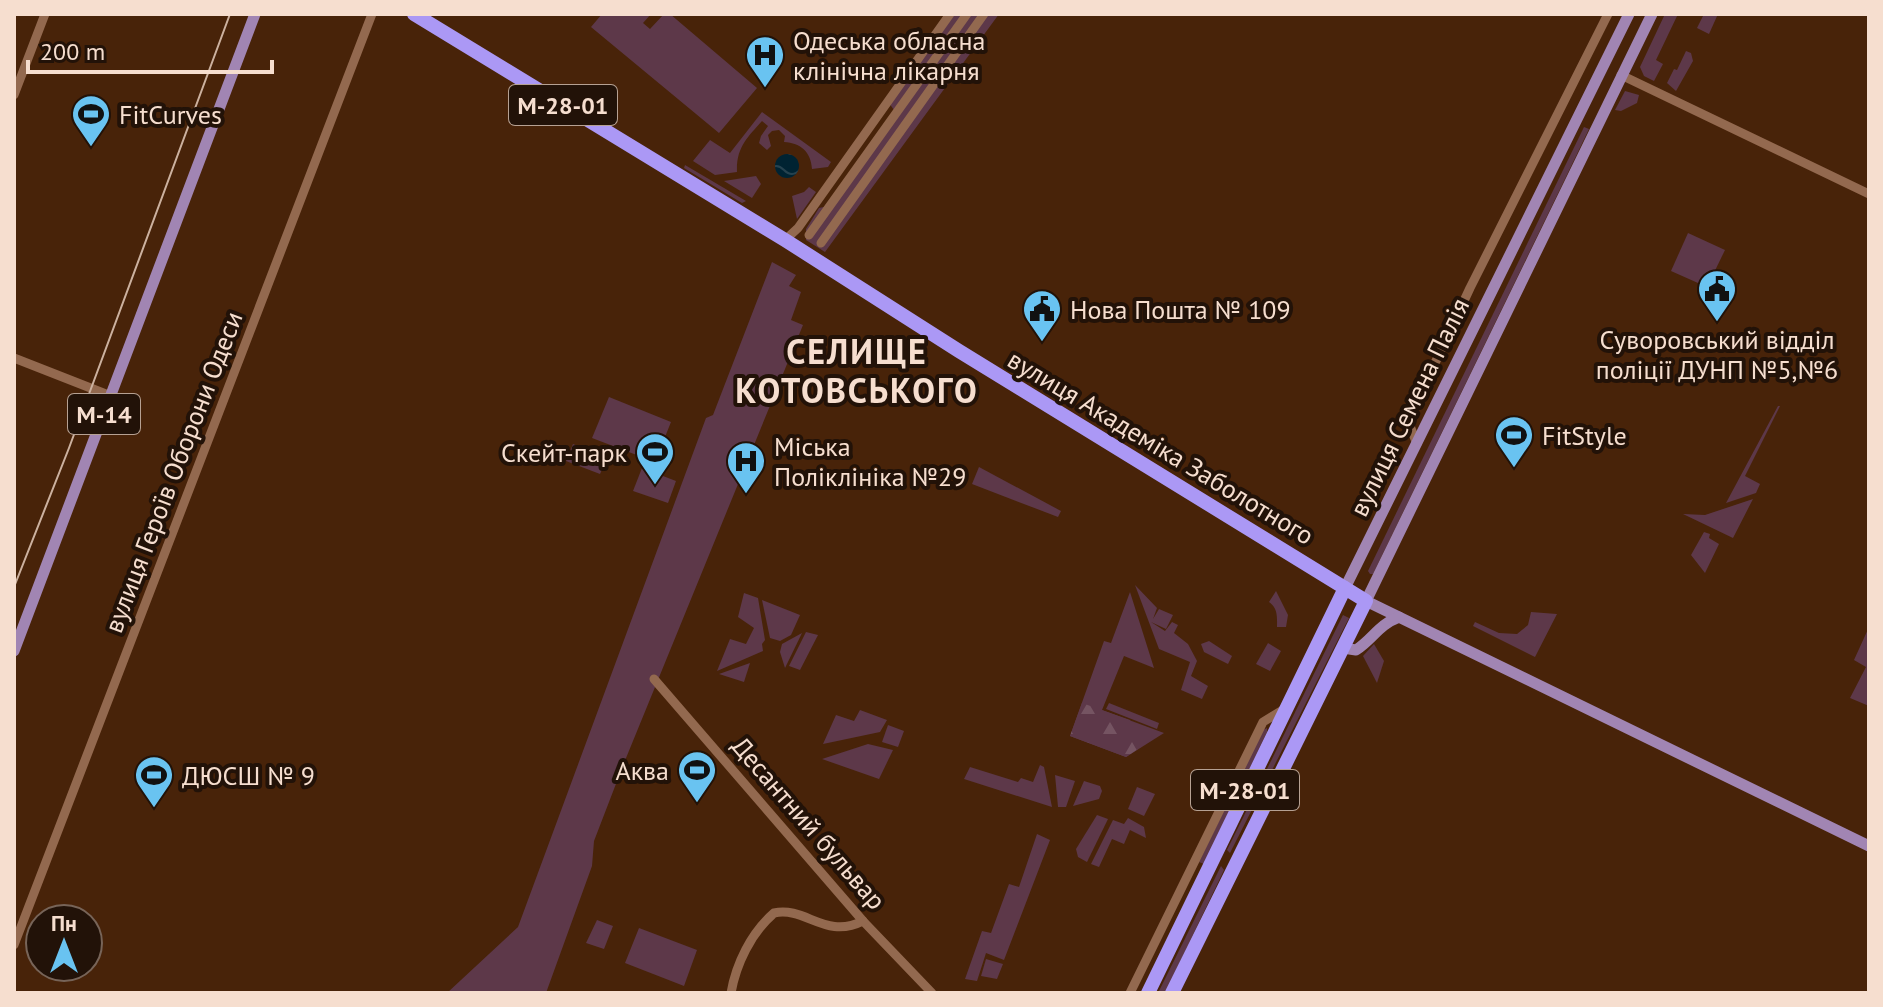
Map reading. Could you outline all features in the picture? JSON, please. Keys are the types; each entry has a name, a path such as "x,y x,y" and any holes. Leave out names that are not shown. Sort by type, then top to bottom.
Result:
{"highway":[{"name":"вулиця Академіка Заболотного","path":"414,14 1366,601"},
{"name":"вулиця Семена Палія","path":"1148,993 1345,588"},
{"name":"вулиця Семена Палія","path":"1172,993 1366,601"},
{"path":"1214,853 1235,863"}],"main road":[{"name":"М-14","path":"14,651 255,14"},
{"name":"вулиця Семена Палія","path":"1345,588 1629,14"},
{"name":"вулиця Семена Палія","path":"1366,601 1652,14"},
{"path":"1578,115 1596,125"},
{"name":"вулиця Академіка Заболотного","path":"1366,601 1869,846"},
{"path":"1343,648 1356,650 1367,643 1381,626 1399,617"}],"street":[{"path":"14,95 45,14"},
{"name":"вулиця Героїв Оборони Одеси","path":"14,945 372,14"},
{"path":"785,240 798,228 950,14"},
{"path":"809,235 967,14"},
{"path":"821,243 984,14"},
{"path":"1417,444 1408,421 1470,288 1608,14"},
{"path":"1621,75 1869,194"},
{"path":"1470,288 1489,297"},
{"path":"14,358 111,396"},
{"name":"Десантний бульвар","path":"654,679 863,921 932,993"},
{"path":"1130,993 1263,722 1286,708"},
{"path":"731,993 745,951 762,924 774,913 786,912 835,928 850,928 863,921"}],"green space":[{"path":"602,14 651,14 643,23 650,29 664,14 670,14 757,88 719,133 591,27"},
{"path":"955,14 999,14 825,252 806,240 806,229 819,208 828,206 894,110 889,103"},
{"path":"1665,14 1678,14 1656,60 1663,64 1654,81 1644,76 1640,67"},
{"path":"1704,14 1718,14 1709,34 1697,28"},
{"path":"1686,51 1691,53 1693,61 1676,91 1667,83"},
{"path":"1625,91 1639,95 1637,103 1621,111 1615,110"},
{"path":"762,112 831,162 828,167 812,169 807,153 800,146 784,142 785,136 779,130 768,135 771,146 767,150 759,143 768,126 762,121 741,149 737,172 715,175 693,161 710,140 730,153"},
{"path":"1584,127 1589,129 1373,574 1370,574 1368,571"},
{"path":"685,165 746,201 742,203 684,168"},
{"path":"756,176 761,184 752,198 724,181"},
{"path":"809,187 816,192 797,219 792,196"},
{"path":"1688,233 1725,250 1707,287 1671,271"},
{"path":"772,262 796,275 789,286 801,292 791,320 803,325 624,763 594,841 592,866 546,993 447,993 518,927 706,418 713,415"},
{"path":"609,397 671,422 655,462 592,438"},
{"path":"1778,406 1745,476 1760,484 1756,493 1726,503"},
{"path":"573,444 607,458 600,474 566,461"},
{"path":"979,467 1061,511 1058,517 972,484"},
{"name":"Скейт-парк","path":"642,468 676,481 668,503 633,491"},
{"path":"1753,499 1733,538 1683,514 1705,515"},
{"path":"1704,532 1719,544 1705,573 1691,555"},
{"path":"1135,585 1157,608 1153,619 1159,609 1173,615 1166,629 1151,622 1165,631 1172,622 1178,625 1174,633 1188,644 1197,661 1191,676 1208,686 1202,699 1181,690 1190,662 1159,649"},
{"path":"1276,591 1288,615 1286,627 1277,627 1277,616 1269,602"},
{"path":"1130,592 1154,668 1124,656 1102,710 1164,733 1126,757 1070,736 1104,641 1111,643"},
{"path":"744,593 758,598 765,640 763,651 717,671 730,639 746,644 754,628 738,617"},
{"path":"762,600 800,615 791,635 780,641 770,638"},
{"path":"1531,612 1557,614 1535,657 1473,626 1475,622 1499,633 1517,634 1528,625"},
{"path":"1343,615 1349,618 1230,853 1227,850"},
{"path":"1869,627 1869,706 1850,698 1866,667 1854,660"},
{"path":"806,632 818,635 800,670 789,666"},
{"path":"802,633 785,668 780,652 782,644"},
{"path":"1209,641 1232,656 1228,664 1204,652 1201,644"},
{"path":"1268,643 1281,651 1270,671 1256,664"},
{"path":"1374,644 1384,661 1377,683 1363,656"},
{"path":"750,663 744,682 719,674"},
{"path":"1082,703 1130,720 1138,749 1126,757 1070,736"},
{"path":"1109,703 1159,723 1157,729 1106,709"},
{"path":"860,710 887,720 880,732 823,744 836,715 854,721"},
{"path":"888,725 904,731 898,747 882,742"},
{"path":"1267,728 1204,864 1199,862 1263,730"},
{"path":"868,744 893,750 879,779 822,759"},
{"path":"1040,765 1044,767 1052,807 964,779 970,767 1018,782 1021,778 1033,782"},
{"path":"1055,775 1075,781 1066,807 1058,807"},
{"path":"1084,781 1100,786 1099,799 1073,806"},
{"path":"1137,787 1155,794 1144,816 1128,809"},
{"path":"1097,815 1108,819 1087,862 1078,857 1076,849"},
{"path":"1128,818 1144,827 1146,838 1130,830 1124,844 1112,839 1099,867 1091,864 1113,820 1124,824"},
{"path":"1037,834 1050,840 1004,960 986,953 977,981 965,979 982,931 991,933 1009,884 1019,887"},
{"path":"1221,866 1224,870 1165,993 1158,993"},
{"path":"597,920 613,926 604,949 586,943"},
{"path":"639,928 697,950 684,986 625,963"},
{"path":"986,959 1003,964 997,979 981,976"}],"water":[{"path":"787,154 795,158 799,166 795,174 787,178 779,174 775,166 779,158"}],"tram line":[{"path":"14,587 69,448 230,14"}],"place":[{"name":"Одеська обласна клінічна лікарня","path":"765,89"},
{"name":"FitCurves","path":"91,148"},
{"name":"Суворовський відділ поліції ДУНП №5,№6","path":"1717,323"},
{"name":"Нова Пошта № 109","path":"1042,343"},
{"name":"FitStyle","path":"1514,469"},
{"name":"Скейт-парк","path":"655,486"},
{"name":"Міська Поліклініка №29","path":"746,495"},
{"name":"Аква","path":"697,804"},
{"name":"ДЮСШ № 9","path":"154,809"}],"district":[{"name":"СЕЛИЩЕ КОТОВСЬКОГО","path":"857,370"}]}
